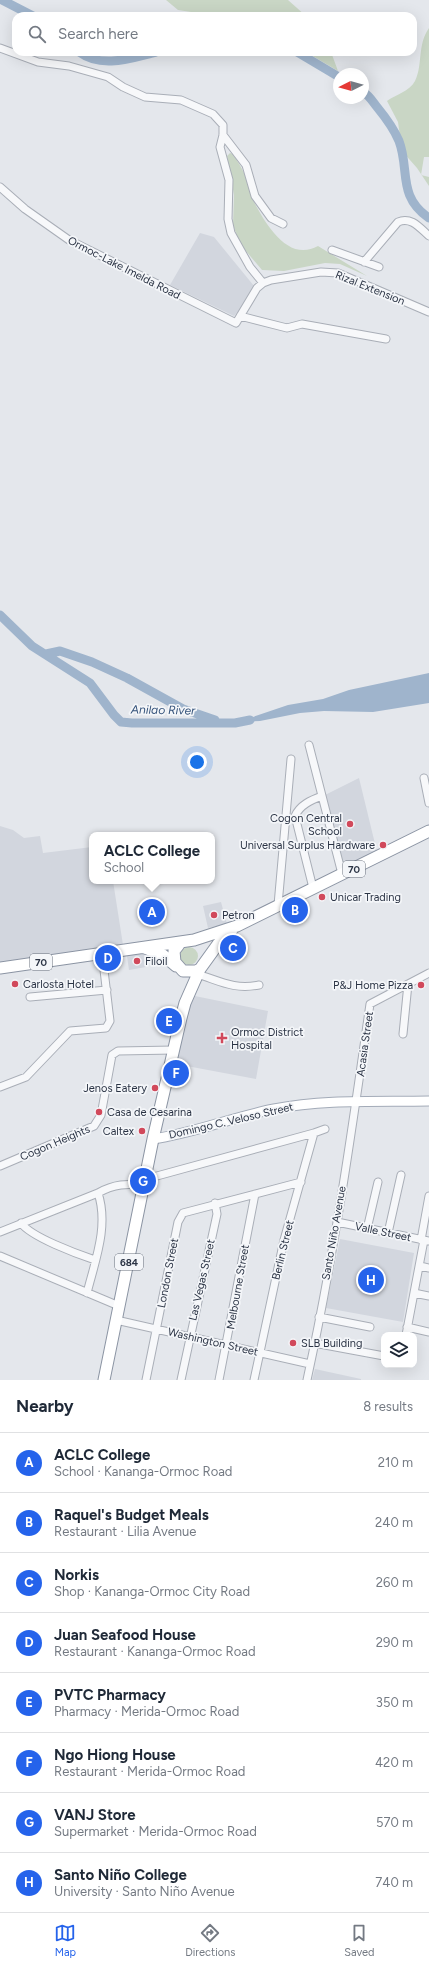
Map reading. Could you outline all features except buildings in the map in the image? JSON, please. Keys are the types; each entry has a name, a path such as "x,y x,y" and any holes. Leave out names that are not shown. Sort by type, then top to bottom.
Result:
{"highway":[{"name":"70","path":"0,968 102,952 142,948 194,940 237,926 429,831"},
{"name":"70","path":"201,968 218,944 237,926"},
{"path":"181,942 176,947 174,954 178,967 192,972 201,968 205,948 194,940"},
{"name":"70","path":"142,948 158,952 178,967"},
{"name":"684","path":"104,1380 153,1139 185,1003 186,986 178,967"},
{"name":"684","path":"185,1003 201,968"}],"main road":[{"name":"Domingo C. Veloso Street","path":"153,1139 172,1136 273,1109 306,1104 429,1101"}],"street":[{"path":"0,48 12,52"},
{"path":"22,56 38,62 69,66 108,77 123,87 145,97 182,100 213,114 222,125 223,135 220,146 229,180 228,219 230,233 250,267 263,283 257,288 238,319"},
{"path":"223,135 246,165 255,196 271,218 283,224"},
{"name":"Ormoc-Lake Imelda Road","path":"0,187 25,209 68,240 238,319 287,328 302,324 386,339"},
{"path":"364,262 398,222 402,220 411,221 429,236"},
{"path":"332,250 378,267"},
{"name":"Rizal Extension","path":"263,283 271,280 321,272 338,273 429,312"},
{"path":"309,745 342,874"},
{"path":"278,905 291,759"},
{"path":"424,778 429,803"},
{"path":"313,888 295,816 297,811 304,805 322,796"},
{"path":"0,1087 26,1077 70,1031 106,1028 110,1021 102,952"},
{"path":"201,968 233,987 247,988 259,985"},
{"name":"Acasia Street","path":"357,1102 370,1004 429,973"},
{"path":"403,1034 408,984"},
{"path":"30,997 107,990"},
{"name":"Cogon Heights","path":"0,1166 94,1126 101,1115 112,1055 118,1051 174,1050"},
{"name":"Santo Niño Avenue","path":"307,1380 337,1222 357,1102"},
{"path":"0,1232 110,1187 128,1183 145,1182 325,1129"},
{"name":"Berlin Street","path":"254,1380 284,1240 314,1133"},
{"path":"388,1234 401,1175"},
{"path":"215,1203 301,1182"},
{"path":"366,1229 378,1182"},
{"path":"87,1293 95,1260 103,1214 98,1193"},
{"name":"Melbourne Street","path":"219,1380 227,1345 255,1194"},
{"path":"429,1196 425,1240 406,1331 429,1332"},
{"name":"London Street","path":"146,1380 178,1222 183,1213 215,1203"},
{"name":"Las Vegas Street","path":"181,1380 189,1336 217,1214 215,1203"},
{"name":"Valle Street","path":"337,1222 388,1234 425,1240"},
{"path":"21,1223 26,1230 38,1237 95,1260"},
{"path":"0,1256 119,1306"},
{"path":"420,1266 429,1268"},
{"path":"414,1294 429,1296"},
{"path":"319,1317 370,1327"},
{"name":"Washington Street","path":"116,1320 310,1364"},
{"path":"314,1343 381,1355"}],"shaded area":[{"path":"200,233 214,237 254,286 234,316 170,285"},
{"name":"Cogon Central School","path":"359,778 377,852 343,869 323,796"},
{"path":"0,826 13,830 24,838 40,836 43,853 89,847 89,884 113,884 123,945 0,963"},
{"path":"221,902 227,924 208,928 203,906"},
{"path":"144,953 146,967 129,970 127,956"},
{"name":"Ormoc District Hospital","path":"190,995 268,1011 256,1079 176,1064"},
{"path":"340,1239 414,1253 403,1322 326,1308"},
{"path":"315,1369 361,1379 361,1380 312,1380"}],"green space":[{"path":"166,0 288,0 302,12 191,12 178,10"},
{"path":"429,28 429,157 424,157 421,174 402,151 398,122 387,101 410,88 415,81 419,68 421,48 425,34"},
{"path":"313,56 332,56 337,68 333,68"},
{"path":"230,153 233,154 247,179 253,200 258,209 271,229 279,238 287,245 297,249 307,250 318,246 367,276 340,264 325,263 284,271 262,270 240,244 233,225 234,195 227,156"},
{"path":"422,175 429,177 429,186"},
{"path":"189,947 195,950 198,956 195,962 189,965 183,962 180,956 183,950"}],"water":[{"path":"429,673 429,703 373,712 324,711 300,713 260,721 238,722 288,705 323,699 349,690"}],"waterway":[{"path":"2,0 25,12"},
{"path":"86,56 97,60 107,61 117,61 139,56"},
{"path":"304,56 333,73"},
{"path":"369,97 387,119 395,132 402,152 408,192 412,201 419,210 429,218"},
{"name":"Anilao River","path":"0,615 32,646 90,683 121,722 235,723 250,720"},
{"name":"Anilao River","path":"46,654 60,651 92,662 127,678 183,709 215,720"}],"place":[{"name":"Cogon Central School","path":"350,824"},
{"name":"Universal Surplus Hardware","path":"383,845"},
{"name":"Unicar Trading","path":"322,897"},
{"name":"Raquel's Budget Meals","path":"295,910"},
{"name":"ACLC College","path":"152,912"},
{"name":"Petron","path":"214,915"},
{"name":"Norkis","path":"233,948"},
{"name":"Juan Seafood House","path":"108,958"},
{"name":"Filoil","path":"137,961"},
{"name":"Carlosta Hotel","path":"15,984"},
{"name":"P&J Home Pizza","path":"421,985"},
{"name":"PVTC Pharmacy","path":"169,1021"},
{"name":"Ormoc District Hospital","path":"222,1038"},
{"name":"Ngo Hiong House","path":"176,1073"},
{"name":"Jenos Eatery","path":"155,1088"},
{"name":"Casa de Cesarina","path":"99,1112"},
{"name":"Caltex","path":"142,1131"},
{"name":"VANJ Store","path":"143,1181"},
{"name":"Santo Niño College","path":"371,1280"},
{"name":"SLB Building","path":"293,1343"}]}
